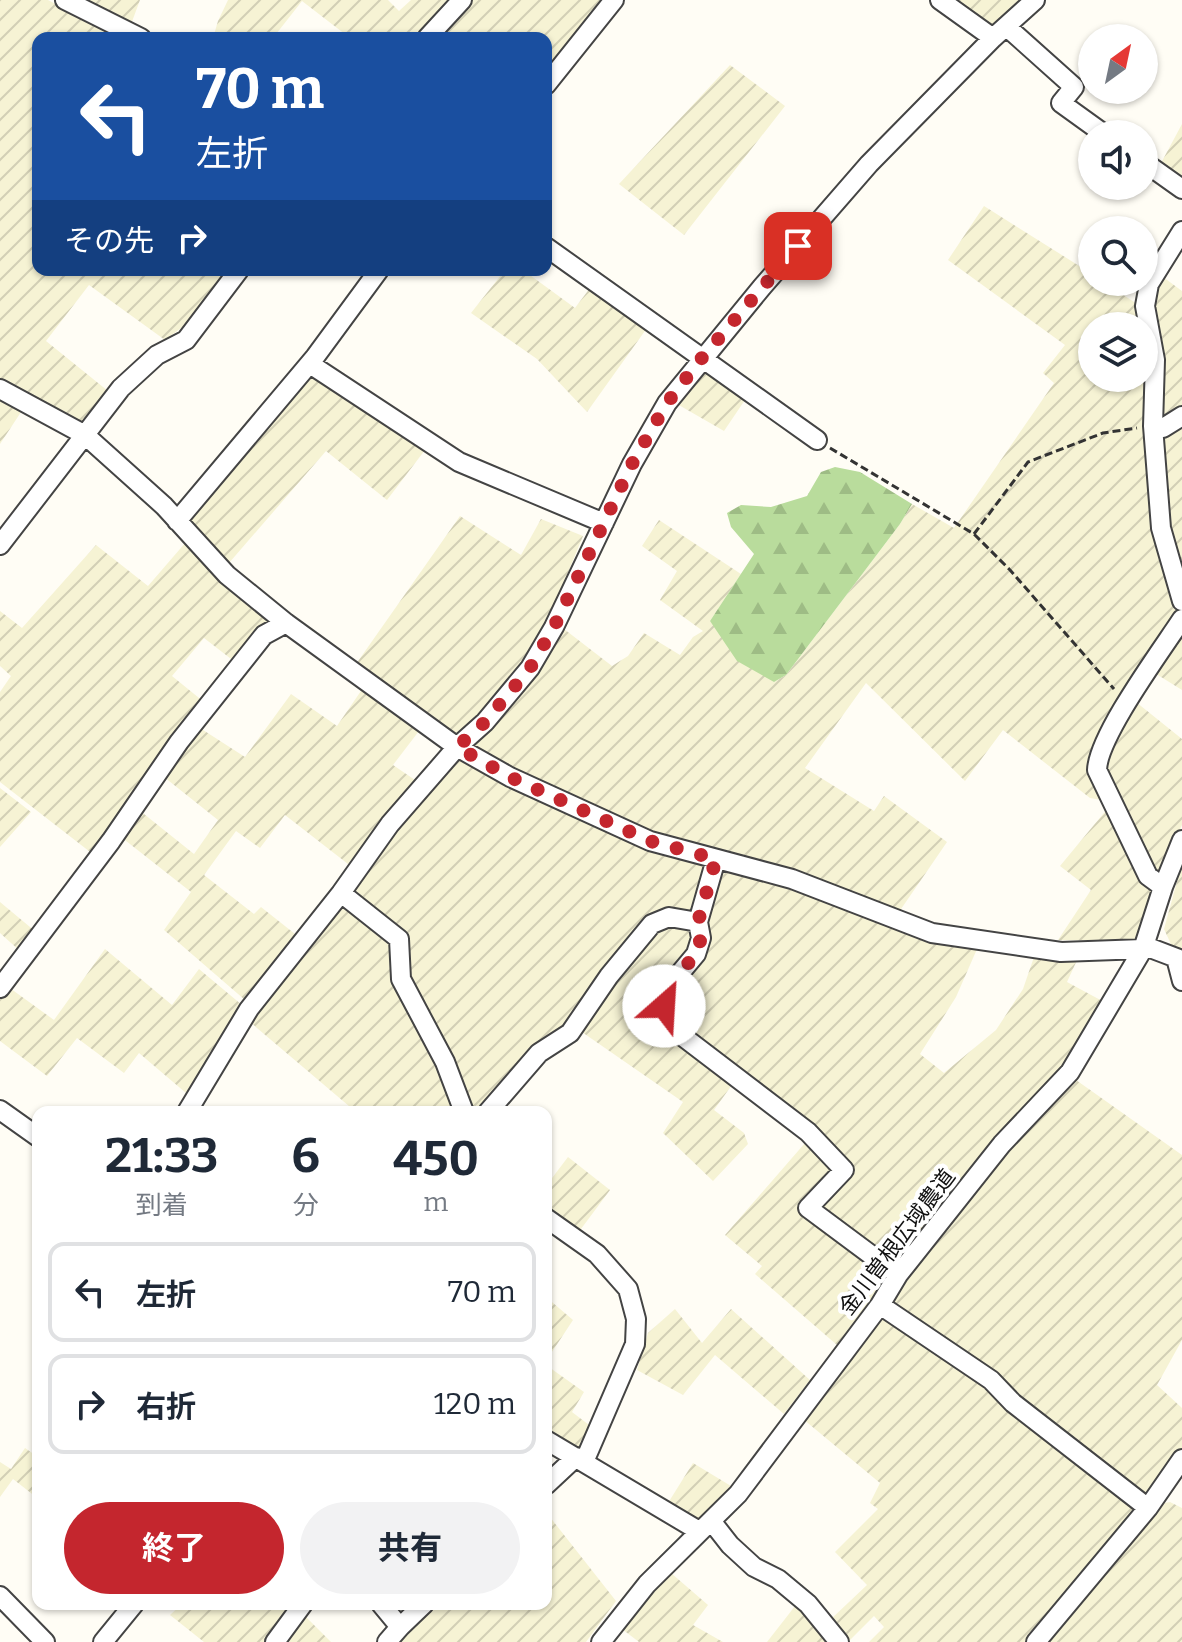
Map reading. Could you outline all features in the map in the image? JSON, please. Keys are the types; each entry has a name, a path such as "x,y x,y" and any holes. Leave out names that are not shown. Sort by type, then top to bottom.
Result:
{"street":[{"path":"65,0 129,32"},
{"path":"433,32 462,0"},
{"path":"552,78 614,0"},
{"path":"940,0 1000,32 1074,87 1061,103 1085,120"},
{"path":"191,1106 249,1009 341,893 390,824 457,747 485,722 530,668 554,627 632,464 667,403 701,359 869,164 1035,0"},
{"path":"1158,172 1182,189"},
{"path":"1182,231 1149,284 1145,306 1155,360 1153,426 1161,528 1182,601"},
{"path":"552,251 817,440"},
{"path":"0,545 121,388 157,355 186,340 234,276"},
{"path":"177,521 310,364 375,276"},
{"path":"310,364 459,462 604,523"},
{"path":"0,389 85,435 177,521 227,575 286,623 457,747 510,777 650,841 792,879 932,933 1061,952 1144,948 1179,959 1182,981"},
{"path":"1153,426 1163,428 1182,416"},
{"path":"1163,887 1148,876 1097,770 1098,757 1127,704 1182,619"},
{"path":"0,988 111,841 179,742 264,635 286,623"},
{"name":"金川曽根広域農道","path":"601,1642 647,1584 738,1494 880,1305 898,1275 1002,1144 1070,1072 1144,948 1182,840"},
{"path":"716,859 698,922 701,938 696,954 670,985 664,1006 677,1032 808,1132 844,1170 808,1208 898,1275"},
{"path":"341,893 399,939 401,979 445,1062 462,1106"},
{"path":"493,1106 539,1053 570,1033 609,976 652,924 669,917 698,922"},
{"path":"0,1110 32,1133"},
{"path":"552,1222 597,1254 628,1289 636,1319 635,1344 580,1460 552,1481"},
{"path":"880,1305 991,1380 1013,1403 1148,1508"},
{"path":"552,1444 706,1527 754,1567 778,1579 808,1604 839,1642"},
{"path":"1036,1642 1148,1508 1182,1459"},
{"path":"0,1596 45,1642"},
{"path":"103,1642 129,1610"},
{"path":"275,1642 299,1610"},
{"path":"386,1610 400,1627"},
{"path":"387,1642 418,1610"}],"path":[{"path":"974,534 1028,462 1103,433 1153,426"},
{"path":"817,440 974,534 1010,570 1127,704"}],"shaded area":[{"path":"0,0 48,0 108,32 32,32 32,276 223,276 188,323 165,340 89,285 46,341 108,391 83,429 0,382"},
{"path":"75,0 140,0 130,27"},
{"path":"228,0 388,0 399,11 411,0 456,0 427,32 342,32 302,1 278,32 215,32"},
{"path":"470,0 608,0 552,68 552,32 441,32"},
{"path":"948,0 1021,0 990,30"},
{"path":"730,65 785,106 684,235 619,184"},
{"path":"1182,124 1182,182 1160,165"},
{"path":"984,206 1078,265 1078,296 1125,296 1143,308 1144,312 1078,312 1078,392 1151,392 1150,440 1181,606 1179,619 1091,757 1107,801 1090,798 1003,730 965,781 866,683 805,768 874,811 884,796 947,842 899,912 806,875 743,856 674,842 473,751 470,744 518,698 564,629 612,666 628,656 644,633 680,655 693,637 703,631 660,600 677,571 642,546 659,520 741,574 710,621 774,682 786,675 912,504 954,528 1054,383 1043,373 1065,345 948,260"},
{"path":"1159,274 1182,291 1182,411 1162,424 1158,384 1158,312 1151,312 1150,305 1153,296 1158,296"},
{"path":"500,276 531,276 575,308 590,288 647,328 587,412 537,359 471,313"},
{"path":"705,369 747,397 724,431 677,404"},
{"path":"311,371 425,450 387,500 326,451 229,563 186,517"},
{"path":"0,396 23,409 0,444"},
{"path":"1182,421 1182,585 1164,532 1159,435"},
{"path":"460,516 521,555 541,519 583,536 558,597 523,663 461,734 452,734 356,664"},
{"path":"186,542 224,585 272,622 235,662 204,638 172,676 204,702 94,855 0,782 0,692 11,676 0,666 0,611 22,628 96,545 148,586"},
{"path":"1182,626 1182,690 1153,672"},
{"path":"363,688 419,731 393,765 415,780 348,864 285,815 260,848 236,831 204,875 254,914 261,907 295,934 245,1000 164,930 191,892 121,837 139,810 194,854 218,820 164,777 200,728 245,757 291,694 337,726"},
{"path":"1136,702 1182,739 1182,825 1157,877 1102,769 1105,751"},
{"path":"456,757 709,864 693,917 666,911 564,1029 489,1106 466,1106 405,978 404,937 355,896 353,885 395,827"},
{"path":"0,788 31,812 0,847"},
{"path":"1108,808 1153,893 1137,941 1058,940 1091,890 1060,866"},
{"path":"719,867 792,886 931,942 977,949 956,997 920,1054 944,1073 996,1030 1023,989 1034,957 1078,958 1067,982 1106,1003 1067,1063 894,1266 821,1213 820,1204 851,1170 682,1027 672,1009 675,984 705,916"},
{"path":"1181,867 1182,955 1175,953 1164,929"},
{"path":"0,902 36,932 21,952 0,933"},
{"path":"342,903 390,939 451,1087 456,1106 349,1106 250,1022"},
{"path":"672,925 690,932 693,941 659,1008 734,1082 714,1110 744,1133 748,1144 713,1181 663,1133 683,1102 579,1030 632,955 660,926"},
{"path":"105,949 172,1005 199,969 242,1005 186,1093 139,1053 124,1073 77,1038 47,1076 0,1041 0,996 7,986 54,1020"},
{"path":"1076,1080 1182,1155 1182,1340 1157,1385 1182,1408 1182,1450 1150,1495 1142,1498 887,1303 1017,1141"},
{"path":"805,1143 835,1170 800,1210 887,1278 837,1345 755,1274 762,1266 725,1235"},
{"path":"568,1157 610,1190 578,1233 552,1215 552,1178"},
{"path":"552,1302 573,1320 552,1352"},
{"path":"675,1309 702,1343 731,1309 810,1380 784,1414 715,1355 683,1395 637,1370 648,1333"},
{"path":"880,1315 979,1379 1002,1406 1135,1510 1027,1642 869,1642 884,1627 874,1616 848,1642 830,1620 867,1585 835,1552 878,1509 870,1503 880,1483 803,1419"},
{"path":"552,1369 584,1392 572,1412 593,1428 578,1450 552,1435"},
{"path":"25,1448 32,1453 32,1494 13,1479 0,1497 0,1462 11,1469"},
{"path":"693,1463 731,1486 698,1521 668,1503"},
{"path":"1170,1502 1182,1508 1182,1642 1043,1642 1159,1504"},
{"path":"552,1520 616,1601 586,1642 396,1642 425,1610 552,1610"},
{"path":"671,1573 708,1605 693,1625 723,1642 639,1642 622,1629"},
{"path":"799,1601 835,1642 767,1642"},
{"path":"175,1610 293,1610 269,1642 204,1642 170,1615"},
{"path":"303,1614 331,1642 283,1642"}],"green space":[{"path":"835,467 860,472 912,504 786,675 774,682 737,661 710,621 754,554 731,527 727,513 741,505 771,507 807,496 821,472"}],"route":[{"path":"664,1006 670,985 696,954 701,938 698,922 716,859 650,841 510,777 457,747 485,722 530,668 554,627 632,464 667,403 798,246"}]}
